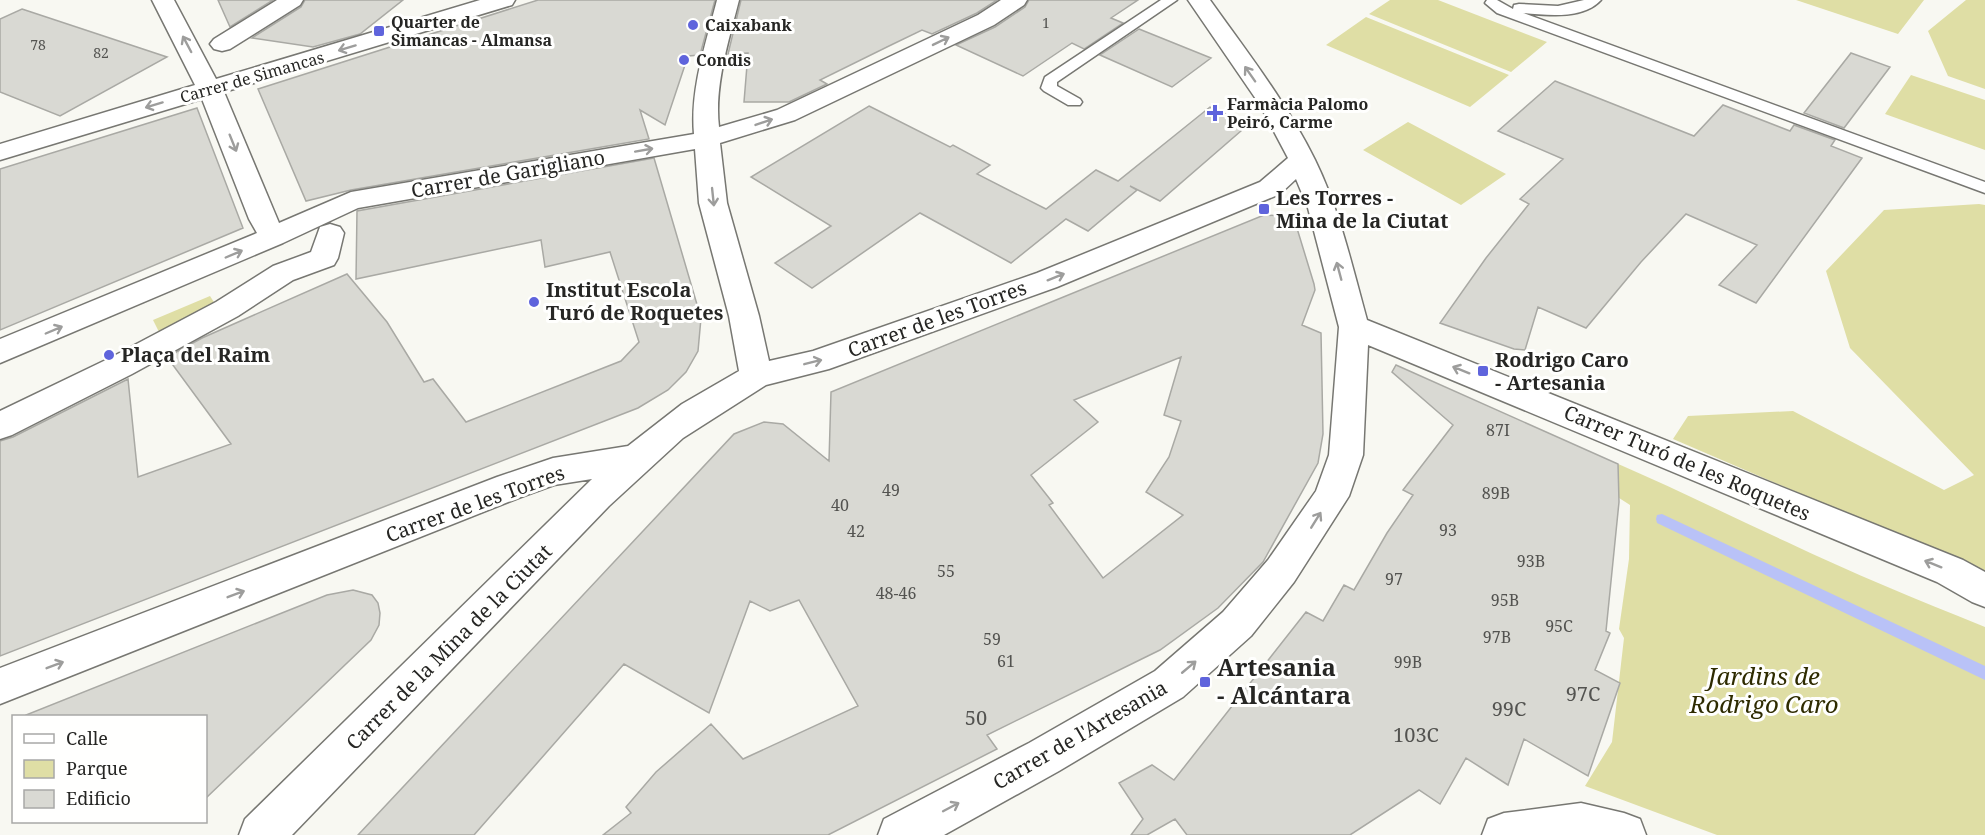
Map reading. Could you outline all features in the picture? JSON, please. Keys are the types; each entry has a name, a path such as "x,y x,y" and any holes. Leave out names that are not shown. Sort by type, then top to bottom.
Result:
{"street":[{"path":"164,0 210,89 278,258"},
{"path":"222,44 292,0"},
{"name":"Carrer de Simancas","path":"0,152 504,0"},
{"path":"728,0 707,93 705,116 717,221 744,316 756,376"},
{"name":"Carrer de Garigliano","path":"0,352 278,258 351,201 708,139 786,115 986,20 1016,0"},
{"name":"Carrer de l'Artesania","path":"900,835 1130,710 1169,684 1233,629 1281,571 1331,496 1346,455 1354,327 1322,208 1302,160 1272,105 1199,0"},
{"name":"Carrer de les Torres","path":"0,686 509,487 553,472 637,458 671,429 756,376 818,361 1047,280 1270,188 1302,160"},
{"path":"0,426 218,315 278,258 324,258 330,233"},
{"name":"Carrer Turó de les Roquetes","path":"1354,327 1950,571 1985,591"},
{"name":"Carrer de la Mina de la Ciutat","path":"261,835 637,458"},
{"path":"1504,835 1581,825 1624,835"}],"lane":[{"path":"1074,102 1048,88 1050,80 1170,0"},
{"path":"1488,2 1550,12 1581,8 1594,0"},
{"path":"1488,2 1502,10 1985,188"}],"green space":[{"path":"1390,0 1438,0 1547,42 1511,72 1369,14"},
{"path":"1796,0 1924,0 1898,34"},
{"path":"1966,0 1985,0 1985,89 1948,76 1928,31"},
{"path":"1366,17 1509,75 1470,107 1326,45"},
{"path":"1911,75 1985,100 1985,150 1885,114"},
{"path":"1408,122 1506,174 1461,205 1363,150"},
{"path":"1985,205 1985,573 1673,439 1688,416 1793,411 1944,490 1974,475 1850,348 1826,271 1884,210"},
{"path":"210,296 219,310 161,336 153,320"},
{"name":"Jardins de Rodrigo Caro","path":"1616,463 1836,565 1985,627 1985,835 1717,835 1585,786 1612,742 1624,638 1619,629 1629,559 1630,505 1616,496"}],"building":[{"path":"218,0 273,0 230,27"},
{"path":"305,0 403,0 360,34 313,47 252,38 301,7"},
{"path":"538,0 715,0 700,55 688,56 665,125 640,110 649,139 351,190 306,201 258,89"},
{"path":"741,0 997,0 977,13 932,34 922,30 889,46 820,80 827,84 789,102 744,102 748,53 728,54"},
{"path":"1029,0 1138,0 1111,18 1123,23 1084,49 1072,43 1023,76 956,45 995,27 1025,7"},
{"path":"22,9 167,57 60,116 0,92 0,19"},
{"path":"1139,29 1211,58 1172,87 1100,55"},
{"path":"1851,53 1890,67 1844,128 1804,113"},
{"path":"1555,81 1694,136 1723,105 1790,131 1794,125 1835,140 1831,146 1862,158 1756,303 1719,285 1757,245 1686,214 1641,262 1586,328 1538,307 1525,350 1514,349 1440,323 1486,258 1529,204 1520,199 1563,159 1498,131"},
{"path":"869,106 990,165 977,174 1046,209 1096,170 1118,181 1210,107 1249,124 1160,201 1130,186 1137,190 1088,231 1066,219 1011,263 920,213 812,288 775,263 831,226 751,177"},
{"path":"197,108 243,228 0,330 0,169"},
{"path":"654,158 701,318 698,351 686,372 668,390 638,408 0,656 0,441 13,437 128,379 138,477 231,444 167,357 202,338 347,274 387,322 424,382 433,379 466,422 621,361 639,342 610,252 545,267 541,240 356,279 357,211"},
{"path":"1264,215 1284,216 1296,225 1314,284 1315,290 1302,325 1321,333 1323,434 1318,463 1263,562 1218,608 1160,650 987,735 997,749 828,835 603,835 631,813 626,807 656,772 711,724 743,759 858,706 799,600 770,611 750,601 709,713 624,664 474,835 358,835 734,434 764,422 783,424 829,461 831,392","holes":["1181,357 1164,415 1181,421 1169,457 1146,492 1183,515 1103,578 1049,505 1053,503 1031,475 1098,422 1074,400"]},
{"path":"1396,365 1618,464 1619,502 1606,631 1610,633 1595,670 1620,683 1588,776 1524,739 1508,785 1466,758 1440,804 1419,790 1350,835 1187,835 1175,819 1147,835 1131,835 1143,819 1119,783 1152,765 1174,780 1306,612 1323,621 1344,585 1354,590 1387,533 1413,495 1403,490 1453,425 1392,372"},
{"path":"353,590 372,595 378,603 380,613 379,625 371,640 207,797 207,715 26,715 327,595"}],"waterway":[{"path":"1662,519 1985,673"}],"place":[{"name":"Caixabank","path":"693,25"},
{"name":"Quarter de Simancas - Almansa","path":"379,31"},
{"name":"Condis","path":"684,60"},
{"name":"Farmàcia Palomo Peiró, Carme","path":"1215,113"},
{"name":"Les Torres - Mina de la Ciutat","path":"1264,209"},
{"name":"Institut Escola Turó de Roquetes","path":"534,302"},
{"name":"Plaça del Raim","path":"109,355"},
{"name":"Rodrigo Caro - Artesania","path":"1483,371"},
{"name":"Artesania - Alcántara","path":"1205,682"}]}
